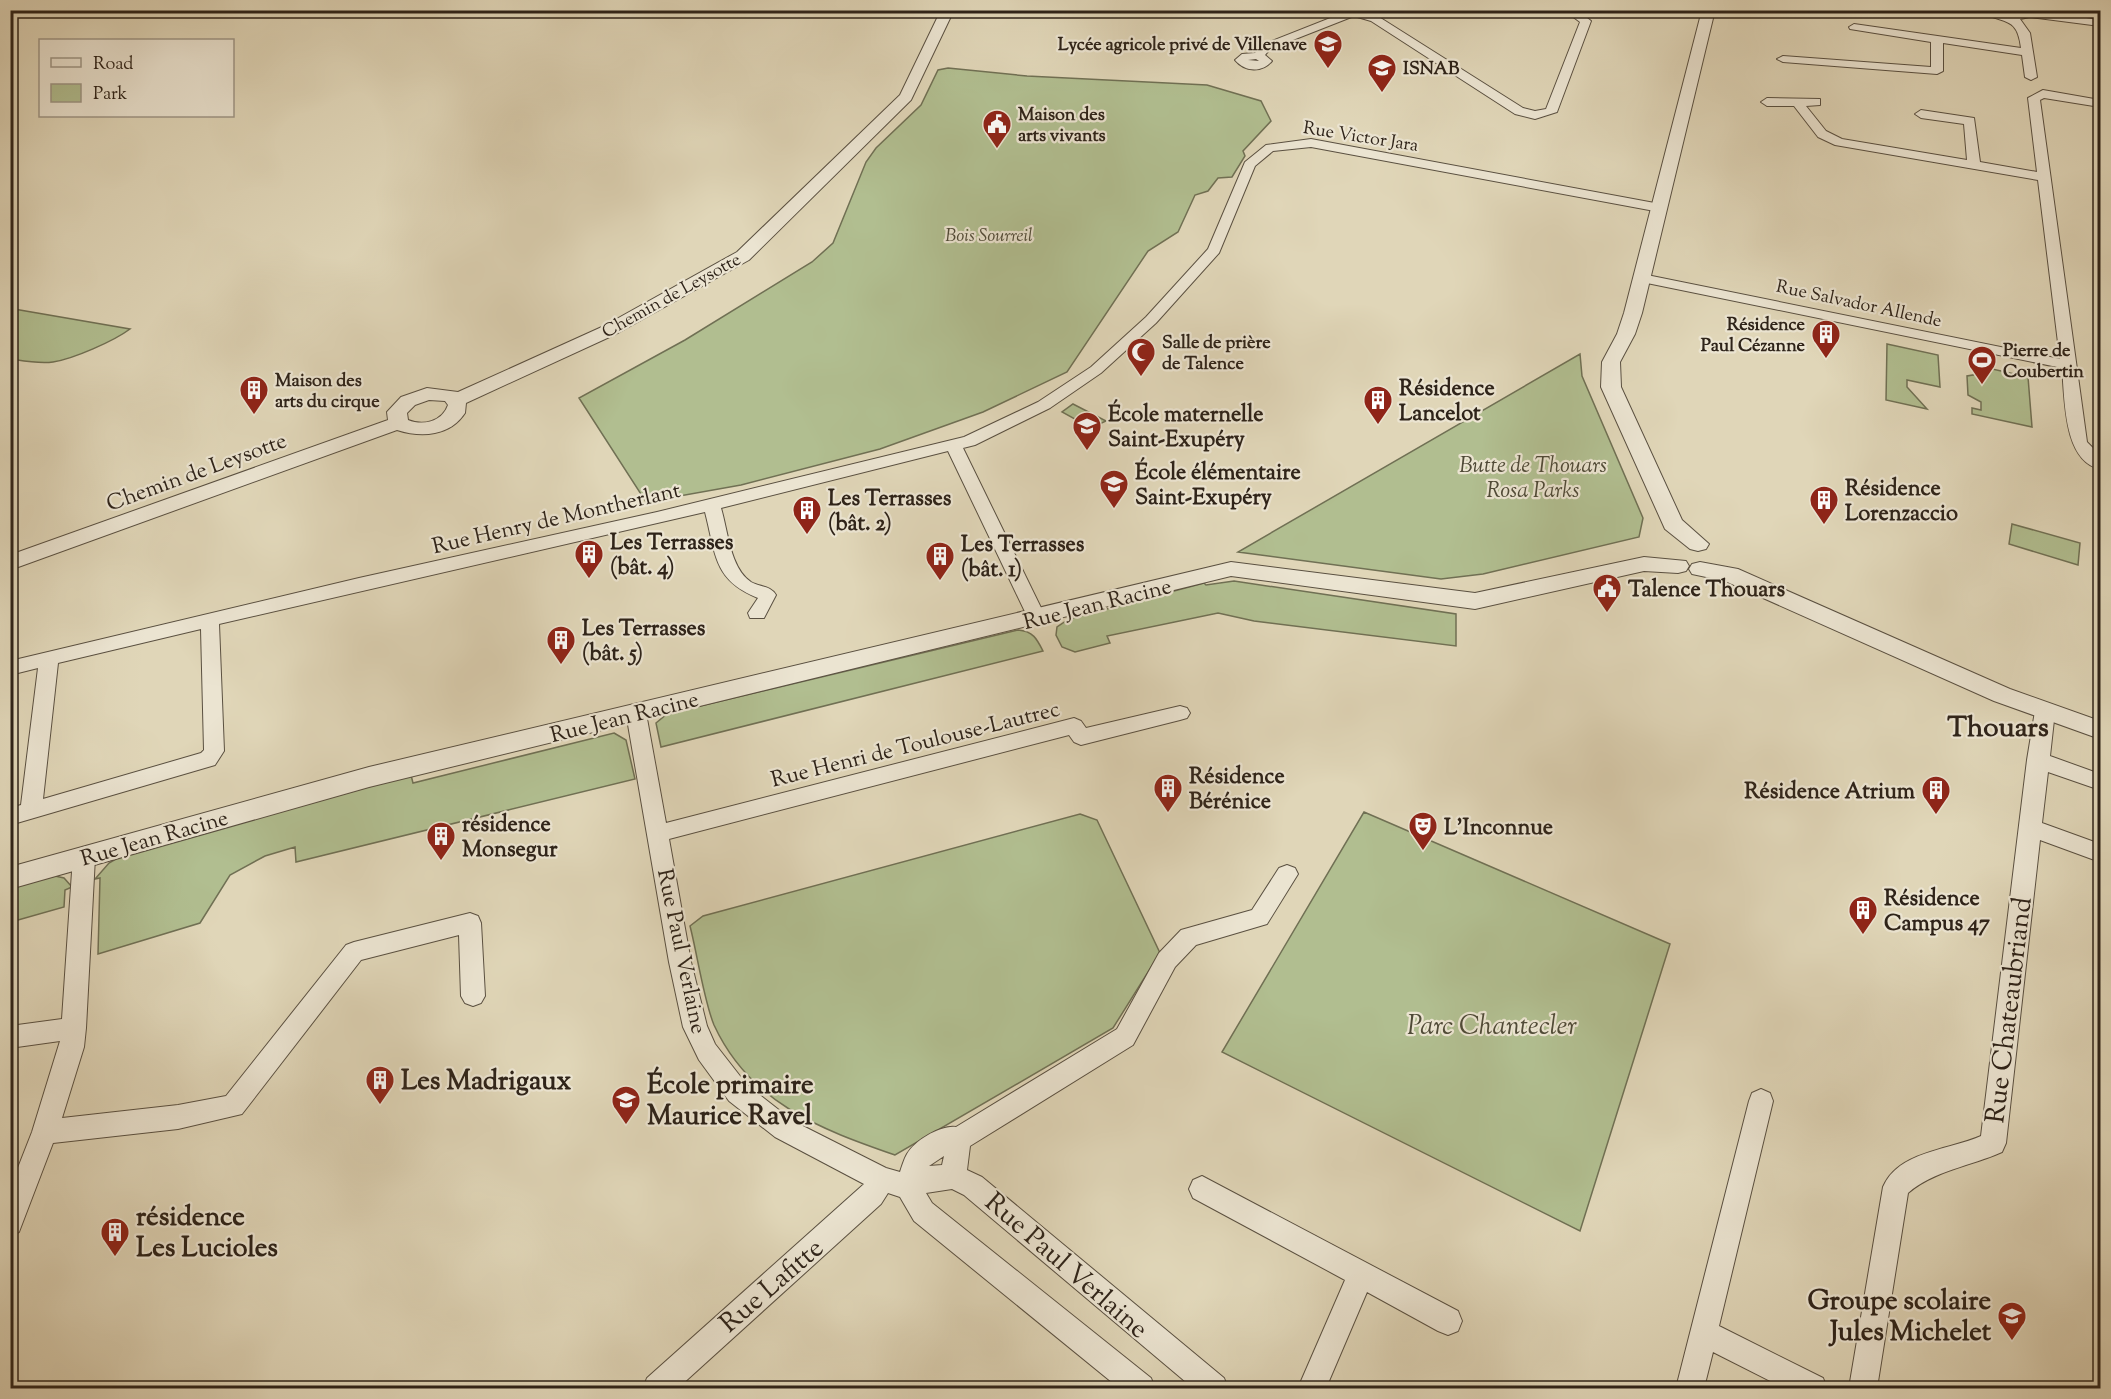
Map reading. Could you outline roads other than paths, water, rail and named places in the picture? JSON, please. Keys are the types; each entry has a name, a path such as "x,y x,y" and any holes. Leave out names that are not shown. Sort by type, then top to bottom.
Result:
{"street":[{"name":"Chemin de Leysotte","path":"456,400 620,325 721,271 743,256 880,125 906,97 948,10"},
{"name":"Chemin de Leysotte","path":"923,64 942,38 955,10"},
{"path":"1258,56 1266,47 1353,11 1375,18 1519,111 1535,115 1551,112 1586,21 1569,10"},
{"path":"1685,551 1611,387 1609,370 1615,353 1626,334 1642,278 1709,10"},
{"path":"1984,10 2013,18 2023,16 2026,12 2100,23"},
{"path":"2013,18 2025,33 2031,77"},
{"path":"1854,27 2027,52"},
{"path":"1783,59 1936,71 1937,39"},
{"path":"2100,103 2050,95 2035,96 2079,443 2100,464"},
{"path":"1767,102 1816,102"},
{"path":"1797,102 1822,134 1830,138 2045,177"},
{"path":"1921,114 1970,122 1974,165"},
{"name":"Rue Victor Jara","path":"1096,370 1151,320 1209,257 1249,165 1261,153 1282,145 1311,143 1660,208"},
{"name":"Rue Salvador Allende","path":"1642,278 2069,365"},
{"name":"Rue Henry de Montherlant","path":"10,668 954,446 995,430 1044,405 1096,370"},
{"path":"444,394 456,400 457,410 454,415 441,424 412,428 398,423 397,412 408,400 417,396 444,394"},
{"name":"Chemin de Leysotte","path":"10,563 398,423"},
{"path":"954,446 1037,618"},
{"path":"712,504 730,572 745,586 766,595 767,599 757,613"},
{"name":"Rue Jean Racine","path":"10,878 359,780 1242,568 1475,601 1644,564 1685,551 1730,574 2002,695 2100,730"},
{"path":"10,817 208,759 214,751 210,689 210,620"},
{"path":"31,811 50,658"},
{"name":"Rue Chateaubriand","path":"1863,1389 1896,1187 1914,1170 1974,1152 1993,1143 2044,711"},
{"name":"Rue Paul Verlaine","path":"636,713 680,962 695,1027 707,1052 738,1092 784,1129 895,1183 923,1212 1141,1389"},
{"name":"Rue Henri de Toulouse-Lautrec","path":"657,834 1074,726 1081,737 1180,713"},
{"path":"2037,760 2100,782"},
{"path":"2030,827 2100,853"},
{"path":"12,1218 45,1132 72,1047 84,857"},
{"name":"Rue Lafitte","path":"657,1389 872,1195 895,1183 916,1160 947,1138 959,1139 1125,1037 1167,960 1189,937 1259,917 1287,874"},
{"path":"45,1132 178,1117 233,1106 354,952 470,923 473,996"},
{"path":"10,1037 74,1028"},
{"path":"1690,1389 1761,1101"},
{"path":"895,1183 953,1176 959,1139"},
{"name":"Rue Paul Verlaine","path":"953,1176 974,1186 1000,1206 1167,1352 1214,1389"},
{"path":"1202,1189 1448,1321"},
{"path":"1312,1389 1361,1274"},
{"path":"1703,1332 1813,1389"}],"place":[{"name":"Lycée agricole privé de Villenave","path":"1328,70"},
{"name":"ISNAB","path":"1382,94"},
{"name":"Maison des arts vivants","path":"997,150"},
{"name":"Résidence Paul Cézanne","path":"1826,360"},
{"name":"Salle de prière de Talence","path":"1141,378"},
{"name":"Pierre de Coubertin","path":"1982,386"},
{"name":"Maison des arts du cirque","path":"254,416"},
{"name":"Résidence Lancelot","path":"1378,426"},
{"name":"École maternelle Saint-Exupéry","path":"1087,452"},
{"name":"École élémentaire Saint-Exupéry","path":"1114,510"},
{"name":"Résidence Lorenzaccio","path":"1824,526"},
{"name":"Les Terrasses (bât. 2)","path":"807,536"},
{"name":"Les Terrasses (bât. 4)","path":"589,580"},
{"name":"Les Terrasses (bât. 1)","path":"940,582"},
{"name":"Talence Thouars","path":"1607,614"},
{"name":"Les Terrasses (bât. 5)","path":"561,666"},
{"name":"Résidence Bérénice","path":"1168,814"},
{"name":"Résidence Atrium","path":"1936,816"},
{"name":"L'Inconnue","path":"1423,852"},
{"name":"résidence Monsegur","path":"441,862"},
{"name":"Résidence Campus 47","path":"1863,936"},
{"name":"Les Madrigaux","path":"380,1106"},
{"name":"École primaire Maurice Ravel","path":"626,1126"},
{"name":"résidence Les Lucioles","path":"115,1258"},
{"name":"Groupe scolaire Jules Michelet","path":"2012,1342"}],"district":[{"name":"Thouars","path":"1998,726"}],"park label":[{"name":"Bois Sourreil","path":"989,235"},
{"name":"Butte de Thouars Rosa Parks","path":"1533,476"},
{"name":"Parc Chantecler","path":"1492,1025"}]}
